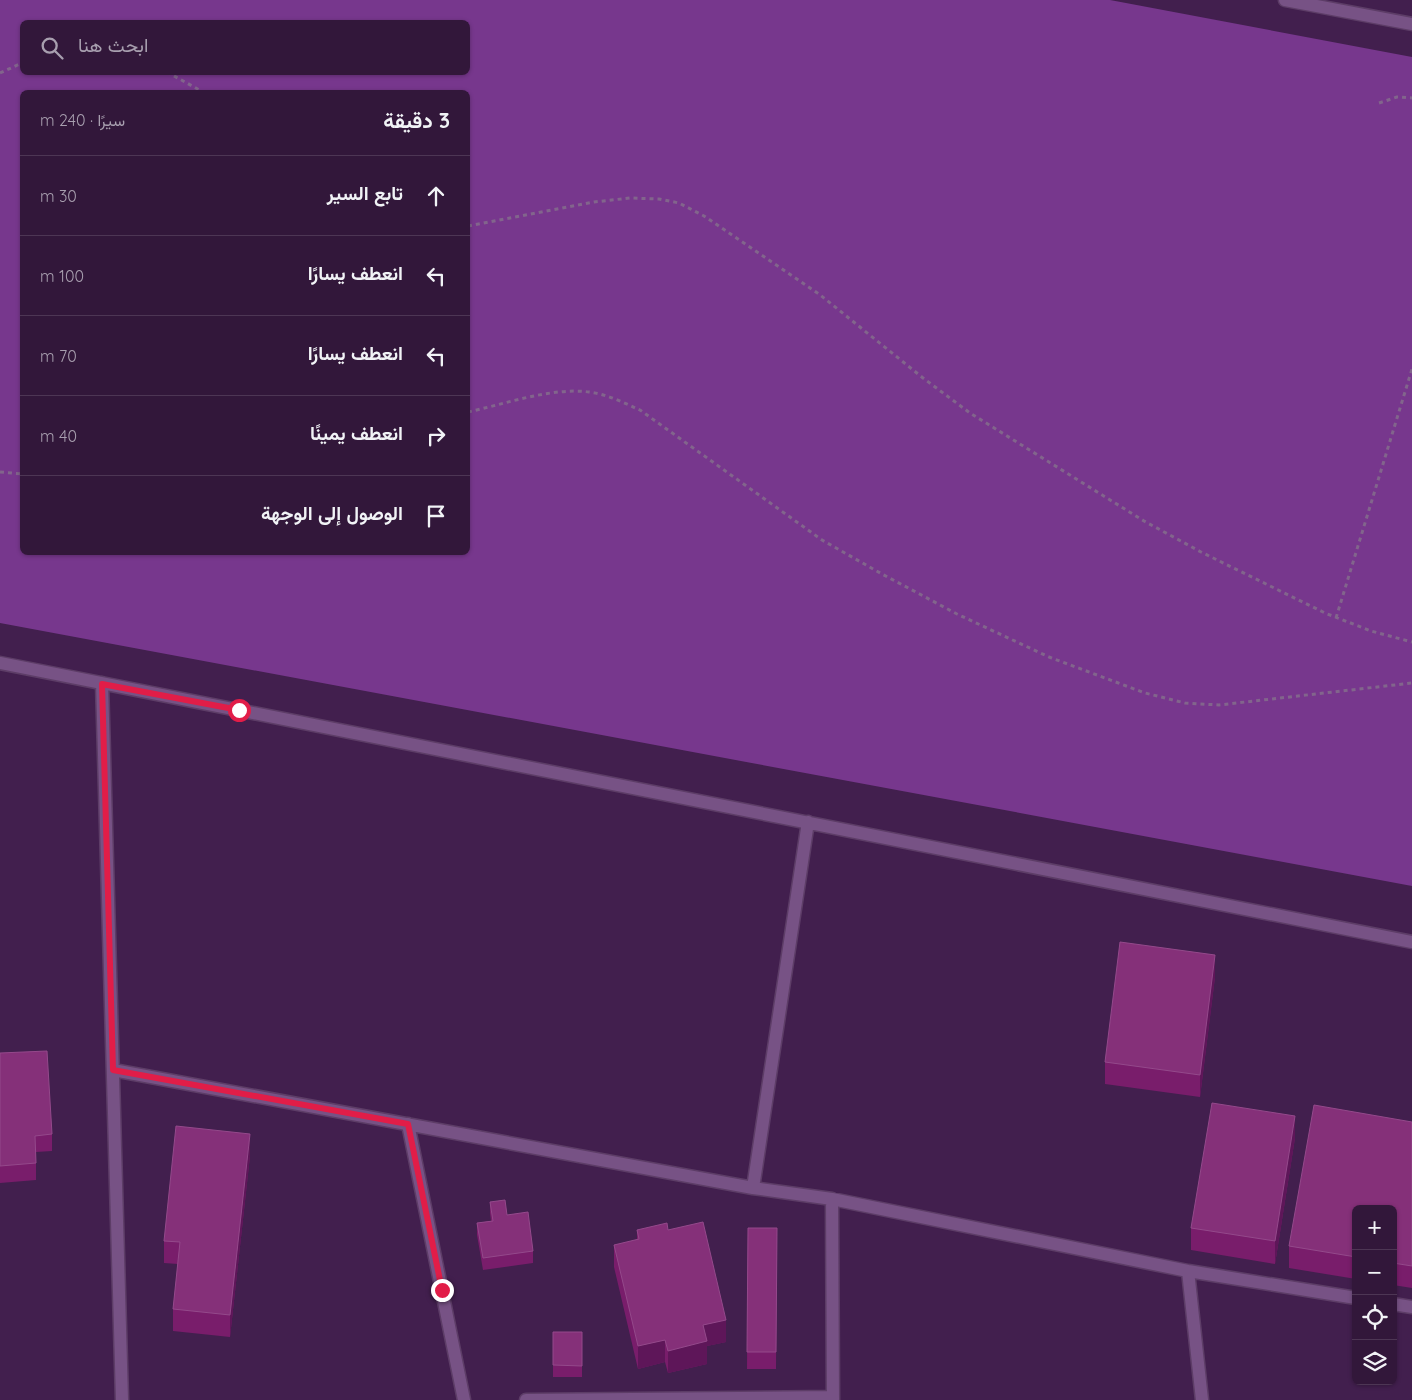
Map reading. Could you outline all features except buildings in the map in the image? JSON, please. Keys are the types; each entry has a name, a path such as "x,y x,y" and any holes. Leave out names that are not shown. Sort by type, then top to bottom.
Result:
{"street":[{"path":"1285,0 1350,6 1412,24"},
{"path":"0,663 1412,942"},
{"path":"102,684 122,1400"},
{"path":"753,1188 808,822"},
{"path":"113,1070 753,1188 832,1199 1188,1271 1352,1297"},
{"path":"408,1124 464,1400"},
{"path":"526,1400 832,1398 832,1199"},
{"path":"1188,1271 1202,1400"},
{"path":"1397,1305 1412,1307"}],"path":[{"path":"0,73 20,64"},
{"path":"172,75 199,90"},
{"path":"1379,102 1397,97 1412,98"},
{"path":"470,226 594,202 630,198 658,199 679,203 704,216 820,294 923,378 970,413 1144,521 1201,552 1336,618 1371,631 1412,642"},
{"path":"1336,618 1412,369"},
{"path":"470,412 561,391 590,392 614,399 640,410 822,540 874,569 957,614 1049,657 1145,693 1185,703 1219,705 1412,683"},
{"path":"0,472 20,474"}],"shaded area":[{"path":"0,0 1110,0 1412,57 1412,886 0,623"}],"route":[{"path":"239,710 102,684 113,1070 408,1124 442,1290"}]}
